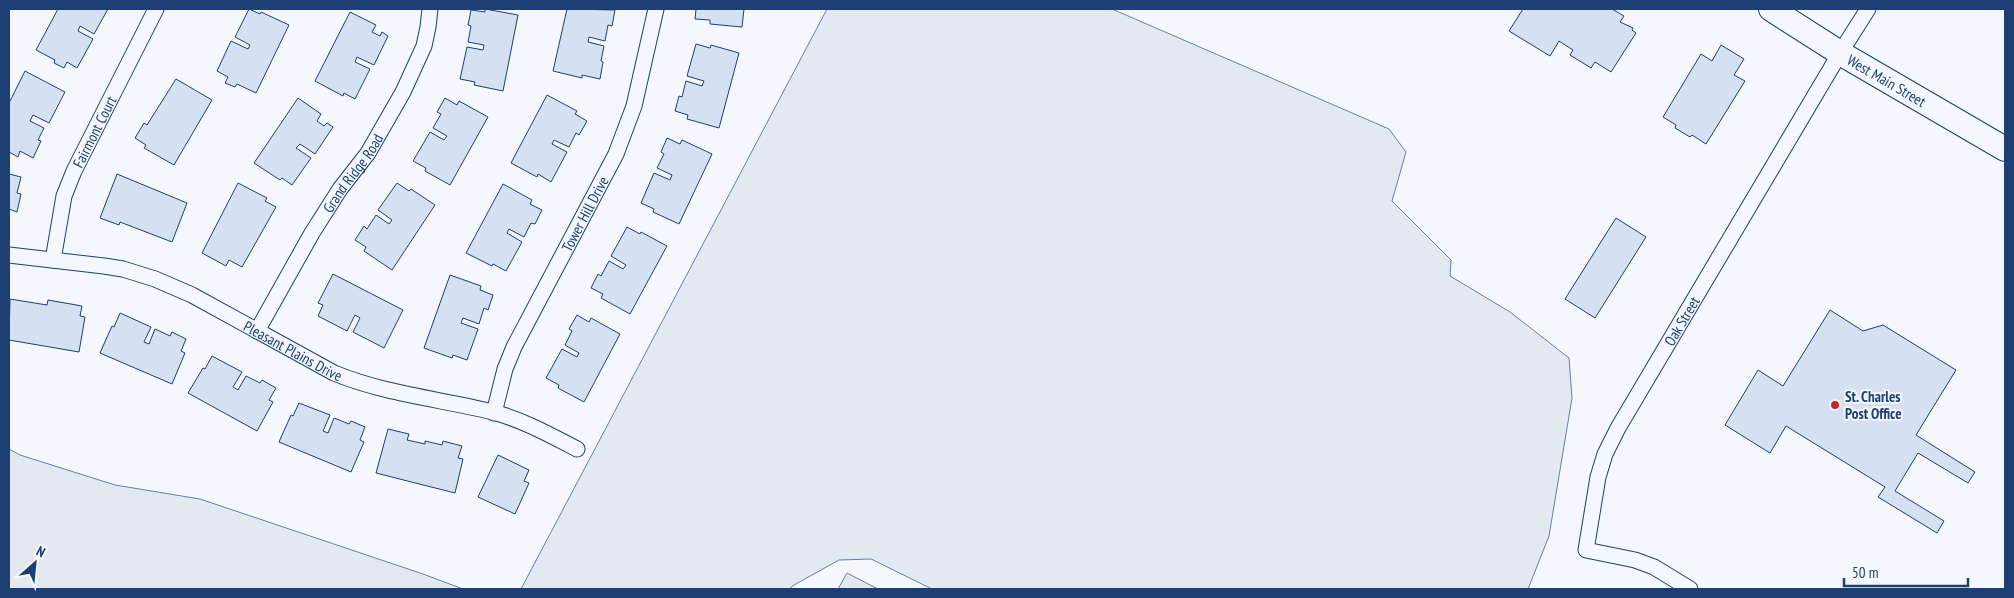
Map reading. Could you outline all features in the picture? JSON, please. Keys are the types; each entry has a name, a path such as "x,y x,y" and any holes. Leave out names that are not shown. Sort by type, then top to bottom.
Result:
{"main road":[{"name":"West Main Street","path":"1771,9 1840,53 2005,149"}],"street":[{"name":"Fairmont Court","path":"53,260 64,196 74,171 156,9"},
{"name":"Grand Ridge Road","path":"257,331 309,237 340,189 378,138 404,92 424,46 430,9"},
{"name":"Tower Hill Drive","path":"494,413 505,369 514,347 616,154 634,106 656,9"},
{"name":"Oak Street","path":"1690,589 1654,567 1635,560 1586,550 1598,477 1605,454 1618,428 1840,53 1868,9"},
{"name":"Pleasant Plains Drive","path":"9,255 123,270 155,279 192,295 334,373 384,390 494,413 542,430 577,448"}],"shaded area":[{"path":"827,9 1112,9 1389,129 1406,152 1392,201 1451,260 1450,276 1510,312 1569,358 1572,398 1549,536 1528,589 932,589 871,559 839,560 789,589 521,589"},
{"path":"9,449 20,455 115,485 200,499 463,589 9,589"},
{"path":"847,573 878,589 838,589"}],"building":[{"path":"58,9 108,9 94,34 80,26 78,31 93,39 77,68 67,62 64,68 54,63 55,60 36,50"},
{"path":"249,9 260,14 261,12 289,25 256,93 237,84 235,87 225,83 228,77 217,71 231,41 248,49 250,45 235,37"},
{"path":"485,9 518,15 503,91 474,85 475,82 460,79 467,47 483,50 484,45 468,42 471,26 468,25 471,10 485,12"},
{"path":"567,9 615,10 612,26 608,25 605,41 589,37 588,42 604,46 600,79 582,75 582,78 553,71"},
{"path":"696,9 744,9 742,27 710,24 710,20 695,19"},
{"path":"1523,9 1612,9 1624,16 1620,22 1633,28 1632,30 1636,33 1611,72 1595,62 1591,68 1570,55 1573,50 1559,41 1550,56 1509,31"},
{"path":"350,12 376,25 372,32 380,36 382,32 388,36 374,65 357,57 355,62 370,69 355,99 344,93 343,96 315,81"},
{"path":"696,44 710,48 711,45 739,53 719,128 687,119 688,115 675,111 679,96 682,97 686,81 702,86 704,81 687,76"},
{"path":"1721,45 1744,59 1734,75 1745,81 1706,144 1692,135 1690,137 1675,128 1676,125 1663,117 1701,54 1712,61"},
{"path":"25,71 65,92 49,123 33,115 30,121 44,128 38,140 41,141 33,158 20,151 18,157 9,152 9,103"},
{"path":"176,79 212,100 174,165 144,148 146,145 135,138 144,123 147,125"},
{"path":"547,95 577,111 575,114 587,121 579,135 576,133 569,147 554,140 552,144 567,152 551,182 538,174 537,177 511,163"},
{"path":"298,98 321,114 317,121 324,126 327,123 333,127 315,154 300,144 296,148 311,158 292,185 282,178 280,180 254,163"},
{"path":"445,98 457,105 459,101 488,117 450,185 425,171 426,168 413,161 430,132 444,140 447,136 433,128 441,114 437,112"},
{"path":"667,138 680,144 682,140 712,154 679,224 653,212 654,209 641,203 654,173 670,180 672,175 657,168 664,154 661,152"},
{"path":"9,174 21,177 17,193 21,194 17,212 9,209"},
{"path":"117,174 187,203 172,242 120,222 119,225 100,218"},
{"path":"238,183 267,198 265,201 276,207 242,267 229,260 226,266 202,253"},
{"path":"397,183 409,191 411,189 435,205 392,270 364,251 366,247 355,240 364,226 367,229 376,215 389,224 392,220 378,210"},
{"path":"503,184 532,200 530,204 542,210 535,224 531,223 524,237 509,229 507,233 522,242 506,271 466,253"},
{"path":"1616,218 1646,237 1595,318 1565,299"},
{"path":"627,227 667,246 630,314 601,298 603,294 591,288 598,274 601,276 609,261 623,269 626,265 611,256"},
{"path":"333,274 403,310 384,348 353,332 360,318 355,315 347,331 318,316 323,305 318,303"},
{"path":"450,275 481,286 480,290 493,295 488,310 484,308 479,324 463,318 461,323 478,329 467,360 453,355 452,358 424,348"},
{"path":"10,299 47,305 48,300 82,306 80,316 85,317 79,352 9,340"},
{"name":"St. Charles Post Office","path":"1830,310 1863,331 1883,325 1956,370 1916,435 1975,472 1968,483 1918,453 1895,491 1944,521 1937,533 1878,497 1885,487 1786,426 1770,453 1725,425 1758,370 1783,386"},
{"path":"120,313 151,327 144,342 149,344 155,329 170,336 172,332 186,339 181,351 185,353 172,384 100,353"},
{"path":"577,315 589,322 591,318 620,334 584,402 558,388 559,385 546,378 562,349 577,357 579,353 565,345 572,331 569,329"},
{"path":"212,356 242,372 233,387 238,390 246,376 260,383 262,380 276,388 269,400 273,402 257,431 188,393"},
{"path":"299,403 330,415 323,431 328,433 334,418 349,424 351,421 365,427 360,440 364,442 351,472 279,442 291,415 293,416"},
{"path":"388,429 409,434 407,440 425,444 425,441 442,445 443,441 462,446 458,458 463,459 455,493 376,473"},
{"path":"498,455 529,470 524,481 529,483 515,514 478,497"}],"place":[{"name":"St. Charles Post Office","path":"1835,405"}]}
